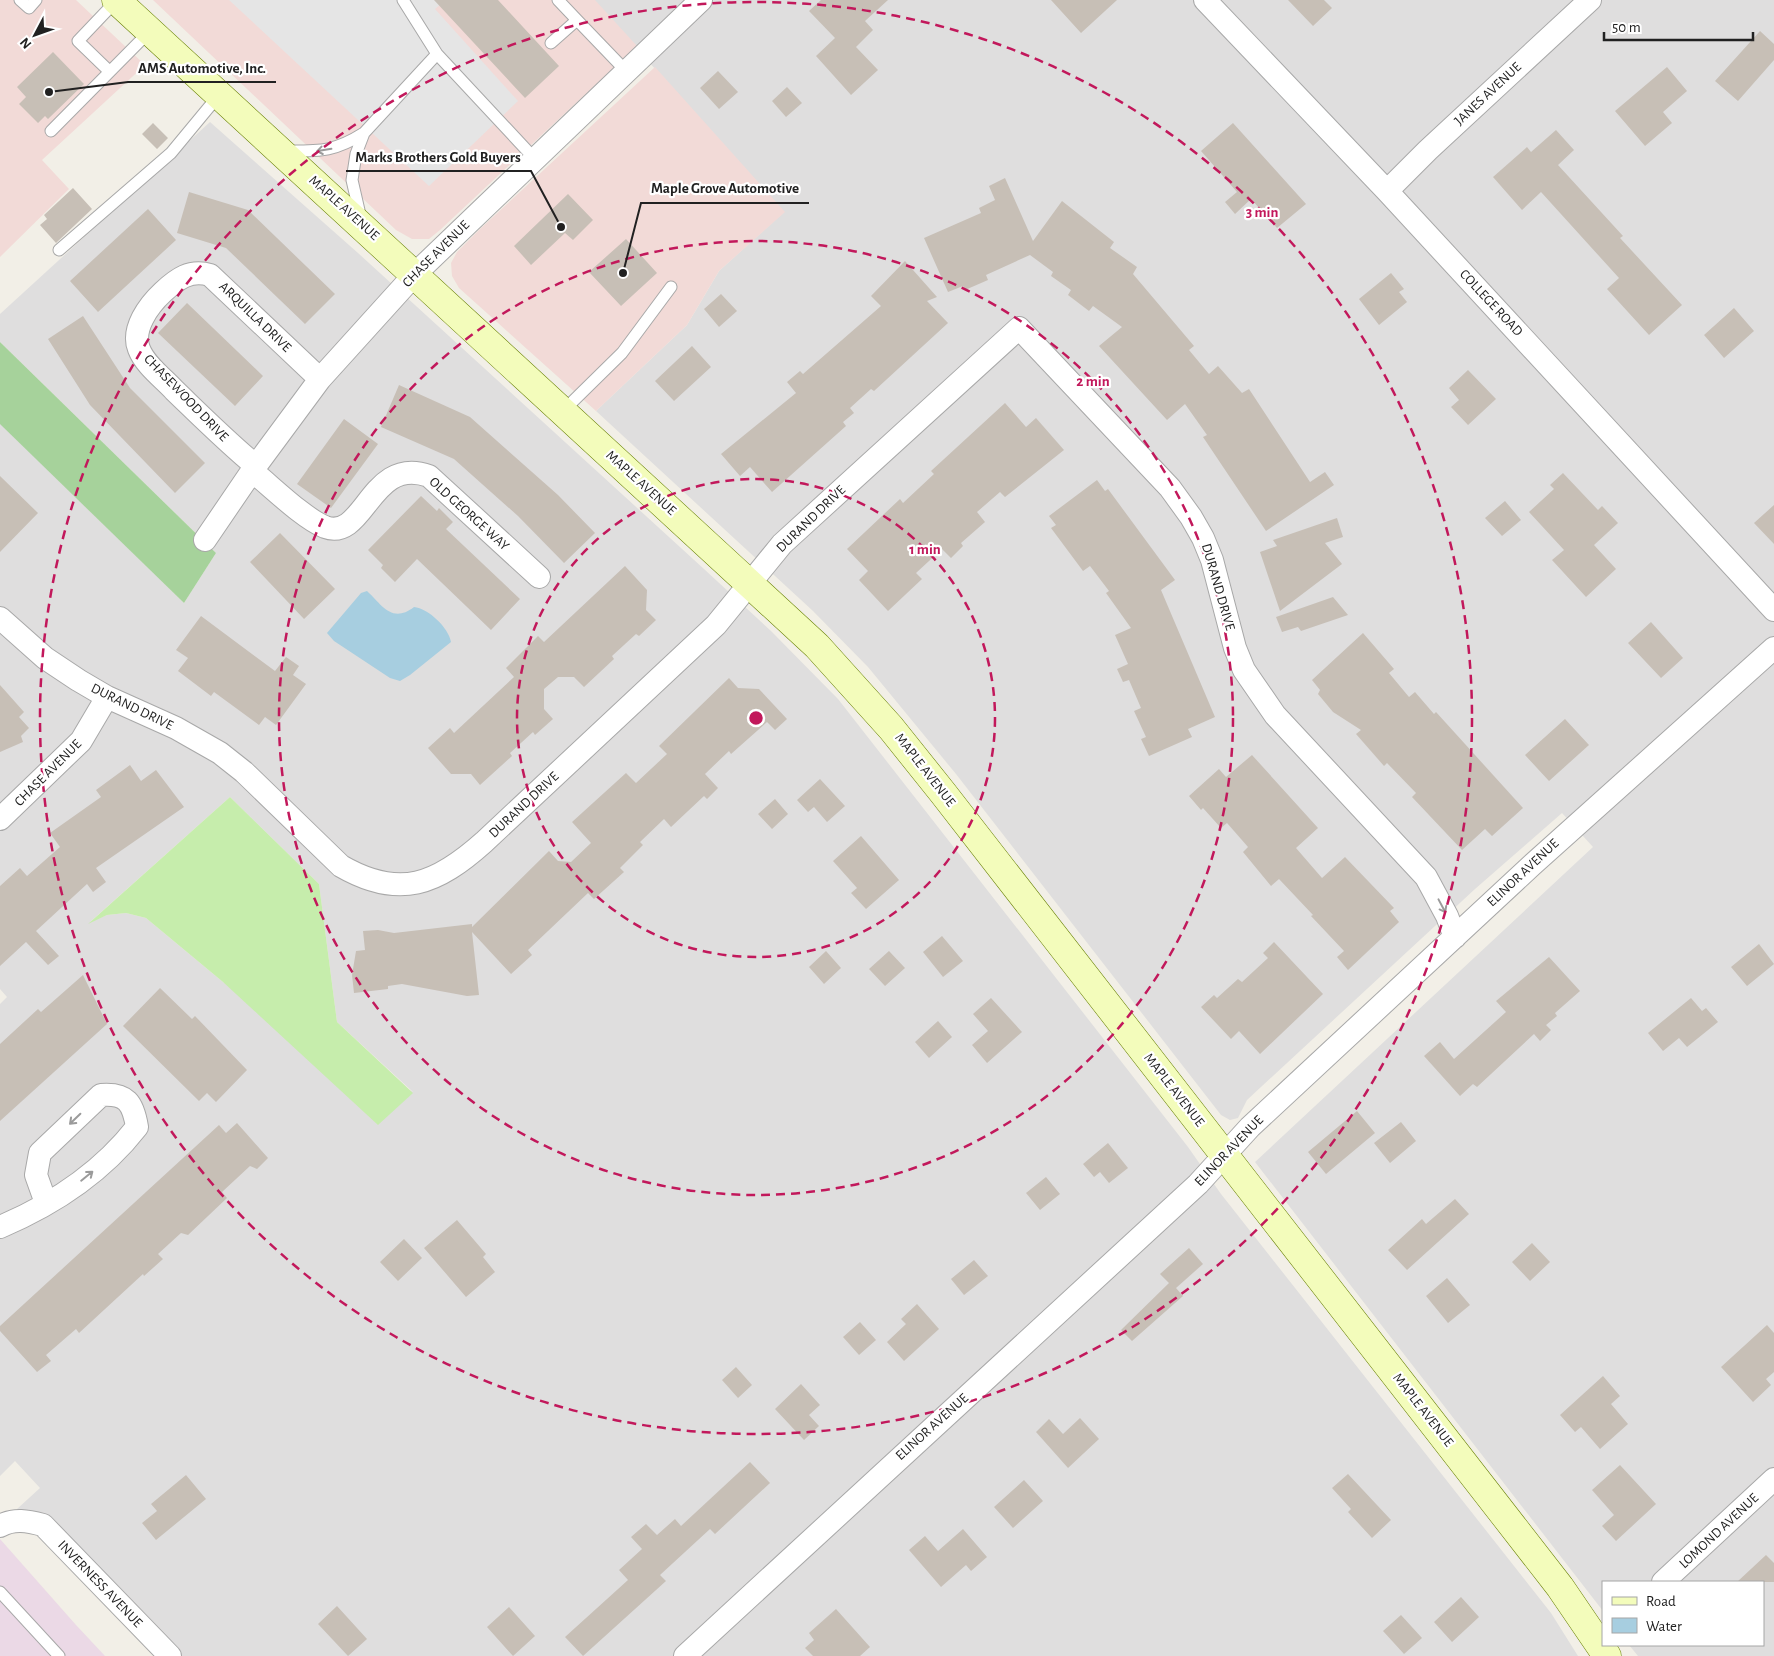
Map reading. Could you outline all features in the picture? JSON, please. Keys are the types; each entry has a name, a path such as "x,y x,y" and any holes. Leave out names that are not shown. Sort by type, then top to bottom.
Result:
{"main road":[{"name":"MAPLE AVENUE","path":"117,0 826,654 892,728 1560,1587 1600,1650"}],"street":[{"name":"CHASE AVENUE","path":"205,540 254,468 320,379 415,274 701,0"},
{"name":"COLLEGE ROAD","path":"1204,0 1387,191 1774,610"},
{"name":"JANES AVENUE","path":"1387,191 1428,150 1590,0"},
{"name":"ARQUILLA DRIVE","path":"159,296 174,282 191,273 210,275 320,379"},
{"name":"CHASEWOOD DRIVE","path":"159,296 144,316 138,337 139,349 149,365 254,468"},
{"name":"DURAND DRIVE","path":"0,618 45,658 107,697 176,728 220,753 244,772 341,866 355,874 384,884 417,883 447,872 484,842 716,625 782,544 1019,328 1170,488 1192,517 1212,560 1235,648 1256,690 1275,715 1426,877 1448,916 1455,937"},
{"name":"OLD GEORGE WAY","path":"254,468 310,517 325,527 334,528 348,523 380,487 394,476 405,472 416,472 429,476 539,577"},
{"name":"ELINOR AVENUE","path":"685,1656 1198,1184 1250,1128 1455,937 1630,776 1774,648"},
{"name":"CHASE AVENUE","path":"0,819 81,741 107,697"},
{"path":"0,1227 26,1216 46,1203 90,1174 128,1139 137,1126 134,1110 127,1100 115,1094 101,1095 40,1153 36,1175 46,1203"},
{"name":"LOMOND AVENUE","path":"1664,1581 1774,1479"},
{"name":"INVERNESS AVENUE","path":"0,1526 7,1522 25,1520 43,1525 170,1656"}],"lane":[{"path":"20,0 29,8 36,0"},
{"path":"109,72 78,41 117,0"},
{"path":"403,0 438,54 534,158"},
{"path":"558,0 626,72"},
{"path":"551,43 577,20"},
{"path":"51,131 150,31"},
{"path":"280,150 324,152 348,143 364,133 438,54"},
{"path":"59,250 171,153 220,95"},
{"path":"363,226 352,180 356,154 364,133"},
{"path":"563,411 622,353 671,287"},
{"path":"0,1592 59,1656"}],"shaded area":[{"path":"0,0 76,0 145,65 42,160 69,189 0,257"},
{"path":"153,0 595,0 637,46 440,230 429,239 412,239 396,230"},
{"path":"229,0 439,0 442,3 435,9 518,101 429,186"},
{"path":"593,0 1774,0 1774,1656 1638,1656 1630,1646 1764,1646 1764,1581 1602,1581 1602,1610 1255,1162 1593,847 1562,813 1475,889 1247,1100 1238,1118 1230,1120 1221,1115 956,774 868,667 813,611 596,411 687,325 719,271 784,212"},
{"path":"655,67 785,212 719,271 687,325 596,411 459,288 452,276 451,263 457,252 481,228"},
{"path":"210,122 358,253 704,569 771,631 838,699 1188,1147 1221,1194 1551,1613 1578,1656 154,1656 17,1509 40,1488 15,1461 0,1476 0,1004 7,997 0,989 0,423 184,603 216,553 0,342 0,314","holes":["230,797 319,884 337,1022 413,1092 223,982 146,918 126,913 107,915 90,922"]},
{"path":"0,1539 76,1625 105,1656 0,1656"}],"green space":[{"path":"0,342 216,553 184,603 0,424"},
{"path":"230,797 319,884 337,1022 413,1093 378,1125 223,982 146,918 126,913 107,915 88,924"}],"water":[{"path":"367,591 383,607 393,613 406,612 414,607 425,611 442,625 451,642 400,681 390,678 334,641 327,633 361,593"}],"building":[{"path":"434,0 498,0 559,66 525,98"},
{"path":"821,0 888,0 865,21 873,30 856,47 878,70 851,95 816,56 835,38 809,11"},
{"path":"1051,0 1117,0 1081,33"},
{"path":"1288,0 1324,0 1332,8 1313,26"},
{"path":"1760,31 1774,44 1774,60 1738,101 1715,81"},
{"path":"53,52 84,84 48,119 45,116 38,123 19,104 26,97 17,87"},
{"path":"1667,67 1687,91 1663,112 1672,123 1645,146 1615,111"},
{"path":"718,71 738,92 719,109 700,88"},
{"path":"787,87 802,103 786,117 772,101"},
{"path":"153,123 168,138 157,149 142,134"},
{"path":"1233,123 1306,204 1277,228 1251,199 1235,214 1225,202 1237,192 1201,151"},
{"path":"1556,130 1574,150 1558,165 1623,236 1620,238 1682,305 1649,335 1607,289 1619,278 1541,192 1522,210 1493,177 1527,147 1531,152"},
{"path":"1005,178 1033,241 1062,201 1114,242 1110,248 1137,267 1133,274 1194,346 1189,350 1209,374 1218,366 1242,393 1249,389 1310,482 1325,472 1334,485 1266,531 1203,437 1207,435 1185,404 1167,420 1099,346 1122,327 1093,306 1089,311 1068,295 1071,290 1051,276 1053,272 1030,255 986,275 988,280 965,290 963,286 948,292 924,238 981,213 979,208 995,200 989,186"},
{"path":"73,188 92,209 56,243 40,225 47,219 44,215"},
{"path":"189,192 248,210 335,294 305,324 226,248 177,233"},
{"path":"568,194 593,220 573,240 565,233 531,265 514,246"},
{"path":"148,209 176,240 98,312 70,281"},
{"path":"626,239 657,273 621,306 589,272"},
{"path":"905,261 937,297 927,301 948,323 874,391 871,389 850,408 854,413 843,422 846,426 772,492 750,467 740,476 721,454 796,393 787,382 800,371 803,374 881,306 871,296"},
{"path":"1391,273 1404,289 1399,292 1407,302 1379,325 1359,299"},
{"path":"721,294 737,311 719,327 704,309"},
{"path":"187,303 263,376 235,406 158,333"},
{"path":"1734,308 1754,331 1724,358 1704,335"},
{"path":"83,316 130,388 205,463 175,493 90,405 48,339"},
{"path":"692,346 711,367 674,401 655,381"},
{"path":"1468,370 1496,399 1468,425 1451,407 1459,400 1449,388"},
{"path":"399,385 470,417 558,495 595,533 564,563 518,516 454,459 381,427"},
{"path":"1005,403 1026,427 1036,418 1064,450 1005,497 1000,492 977,512 985,522 961,543 963,546 951,558 942,549 916,573 922,579 888,611 859,580 868,571 847,549 900,499 903,503 934,474 931,471"},
{"path":"344,419 378,444 331,508 297,484"},
{"path":"1563,473 1598,510 1602,506 1618,523 1594,545 1616,569 1586,597 1552,560 1564,550 1529,512 1554,489 1550,485"},
{"path":"0,476 38,513 0,552"},
{"path":"1097,480 1105,491 1108,489 1175,580 1161,590 1215,717 1188,729 1192,737 1149,756 1141,739 1146,737 1134,711 1141,708 1129,680 1123,682 1117,669 1128,664 1115,635 1131,628 1106,593 1109,591 1090,566 1083,571 1051,528 1056,525 1049,516"},
{"path":"421,496 437,511 439,508 453,522 446,529 520,599 491,630 417,559 395,582 381,568 383,565 368,550"},
{"path":"1505,501 1521,520 1502,536 1485,518"},
{"path":"1774,505 1774,544 1754,523"},
{"path":"1337,518 1343,537 1325,543 1342,564 1280,611 1260,552 1277,546 1273,540"},
{"path":"280,533 335,589 304,619 250,562"},
{"path":"625,566 647,590 646,610 656,620 639,636 636,634 612,656 614,659 584,687 574,677 558,677 544,689 544,709 553,719 535,735 533,732 510,753 512,756 480,785 471,774 451,774 428,748 450,728 454,733 514,677 506,668 538,636 544,642"},
{"path":"1333,597 1348,615 1301,631 1298,627 1282,632 1276,617"},
{"path":"201,616 275,671 286,657 299,666 293,675 306,684 276,725 265,717 259,725 214,692 211,696 178,671 188,658 176,650"},
{"path":"1651,622 1683,658 1661,678 1628,643"},
{"path":"1363,633 1394,669 1389,673 1409,697 1415,692 1434,714 1436,712 1523,808 1492,836 1485,829 1462,850 1412,797 1416,793 1387,763 1384,766 1356,734 1361,730 1333,712 1318,694 1320,690 1312,680"},
{"path":"729,678 738,688 759,689 787,719 775,730 767,722 731,754 729,751 705,774 718,788 707,799 704,796 671,827 664,819 640,842 643,845 620,868 624,872 594,899 588,893 528,950 532,955 511,974 472,932 479,995 467,996 402,984 388,986 388,989 354,993 352,975 356,951 365,950 363,931 378,930 394,933 472,924 472,927 549,851 558,861 571,862 591,843 572,822 626,773 636,783 667,754 659,746"},
{"path":"0,685 24,712 19,717 29,728 21,736 23,742 0,752"},
{"path":"1565,719 1589,745 1549,781 1525,755"},
{"path":"1252,755 1318,828 1296,848 1322,878 1345,857 1394,908 1390,911 1399,922 1348,970 1337,957 1344,951 1311,916 1313,915 1279,879 1271,886 1243,852 1248,847 1227,823 1221,828 1189,796 1219,769 1226,777"},
{"path":"130,765 141,781 156,770 184,807 96,868 106,882 93,892 87,884 36,931 59,956 48,965 26,942 0,966 0,886 20,868 27,876 60,847 50,833 101,797 96,790"},
{"path":"820,779 845,806 827,822 814,807 808,812 797,800"},
{"path":"775,799 788,814 772,829 758,814"},
{"path":"861,836 899,880 866,909 851,893 857,888 833,861"},
{"path":"942,936 963,961 943,977 923,952"},
{"path":"1274,942 1323,994 1260,1054 1239,1031 1231,1039 1201,1007 1214,995 1217,998 1238,979 1242,982 1268,958 1263,953"},
{"path":"1759,944 1774,964 1747,986 1731,967"},
{"path":"826,951 841,968 824,984 809,967"},
{"path":"889,951 905,968 885,986 869,969"},
{"path":"1549,957 1580,991 1555,1013 1557,1016 1546,1025 1551,1030 1540,1041 1534,1034 1477,1087 1473,1084 1460,1096 1424,1056 1440,1042 1454,1059 1506,1012 1496,1001"},
{"path":"83,975 107,1024 0,1121 0,1044 38,1009 41,1012"},
{"path":"160,988 192,1019 195,1016 247,1070 216,1102 207,1093 199,1101 123,1026"},
{"path":"991,998 1022,1032 987,1063 972,1045 988,1031 973,1014"},
{"path":"1691,998 1702,1011 1706,1008 1718,1022 1687,1047 1679,1038 1663,1051 1648,1033"},
{"path":"938,1021 952,1037 929,1058 915,1042"},
{"path":"1357,1111 1375,1133 1326,1174 1308,1152"},
{"path":"1401,1122 1416,1141 1390,1163 1374,1143"},
{"path":"237,1123 268,1158 257,1169 250,1166 222,1192 227,1198 188,1235 181,1233 158,1254 163,1259 144,1276 143,1274 79,1333 76,1329 46,1355 51,1361 37,1372 0,1331 0,1326 219,1125 226,1133"},
{"path":"1108,1143 1128,1168 1109,1183 1100,1172 1094,1177 1083,1164"},
{"path":"1046,1177 1060,1194 1040,1210 1026,1193"},
{"path":"1455,1199 1469,1214 1407,1270 1388,1250 1422,1219 1426,1224"},
{"path":"457,1220 486,1254 483,1257 495,1272 466,1297 424,1248"},
{"path":"404,1239 422,1258 398,1281 380,1262"},
{"path":"1532,1243 1550,1262 1530,1281 1512,1262"},
{"path":"1189,1248 1203,1264 1176,1288 1183,1296 1132,1341 1121,1330 1169,1283 1160,1274"},
{"path":"974,1260 988,1276 964,1295 951,1279"},
{"path":"1447,1278 1470,1305 1448,1323 1426,1296"},
{"path":"917,1304 939,1329 904,1361 887,1342 906,1324 901,1319"},
{"path":"860,1322 876,1340 859,1355 843,1337"},
{"path":"1767,1325 1774,1333 1774,1372 1766,1379 1771,1385 1753,1402 1721,1367"},
{"path":"736,1367 752,1385 738,1398 722,1380"},
{"path":"1603,1376 1620,1396 1611,1404 1628,1424 1600,1449 1581,1427 1575,1432 1560,1415"},
{"path":"801,1384 820,1405 809,1415 819,1426 804,1440 775,1409"},
{"path":"1080,1418 1099,1439 1068,1468 1036,1432 1049,1419 1063,1434"},
{"path":"750,1462 770,1483 715,1534 710,1529 660,1575 666,1581 583,1656 565,1637 628,1580 619,1570 642,1549 631,1537 646,1524 657,1535 675,1519 681,1526"},
{"path":"1620,1465 1656,1504 1616,1541 1602,1526 1614,1515 1592,1490"},
{"path":"1348,1474 1391,1520 1372,1538 1348,1512 1351,1509 1332,1488"},
{"path":"186,1475 206,1499 156,1540 142,1523 157,1511 151,1504"},
{"path":"1024,1480 1043,1501 1013,1528 994,1507"},
{"path":"963,1529 987,1557 971,1571 966,1565 941,1587 909,1550 925,1536 938,1551"},
{"path":"1766,1555 1774,1563 1774,1582 1738,1581"},
{"path":"1461,1597 1479,1617 1452,1642 1434,1622"},
{"path":"337,1606 367,1639 348,1656 318,1624"},
{"path":"509,1607 535,1636 513,1656 487,1627"},
{"path":"836,1609 870,1647 860,1656 813,1656 805,1648 814,1640 809,1633"},
{"path":"1401,1615 1422,1638 1404,1654 1383,1631"}],"place":[{"name":"AMS Automotive, Inc.","path":"49,92"},
{"name":"Marks Brothers Gold Buyers","path":"561,227"},
{"name":"Maple Grove Automotive","path":"623,273"}]}
